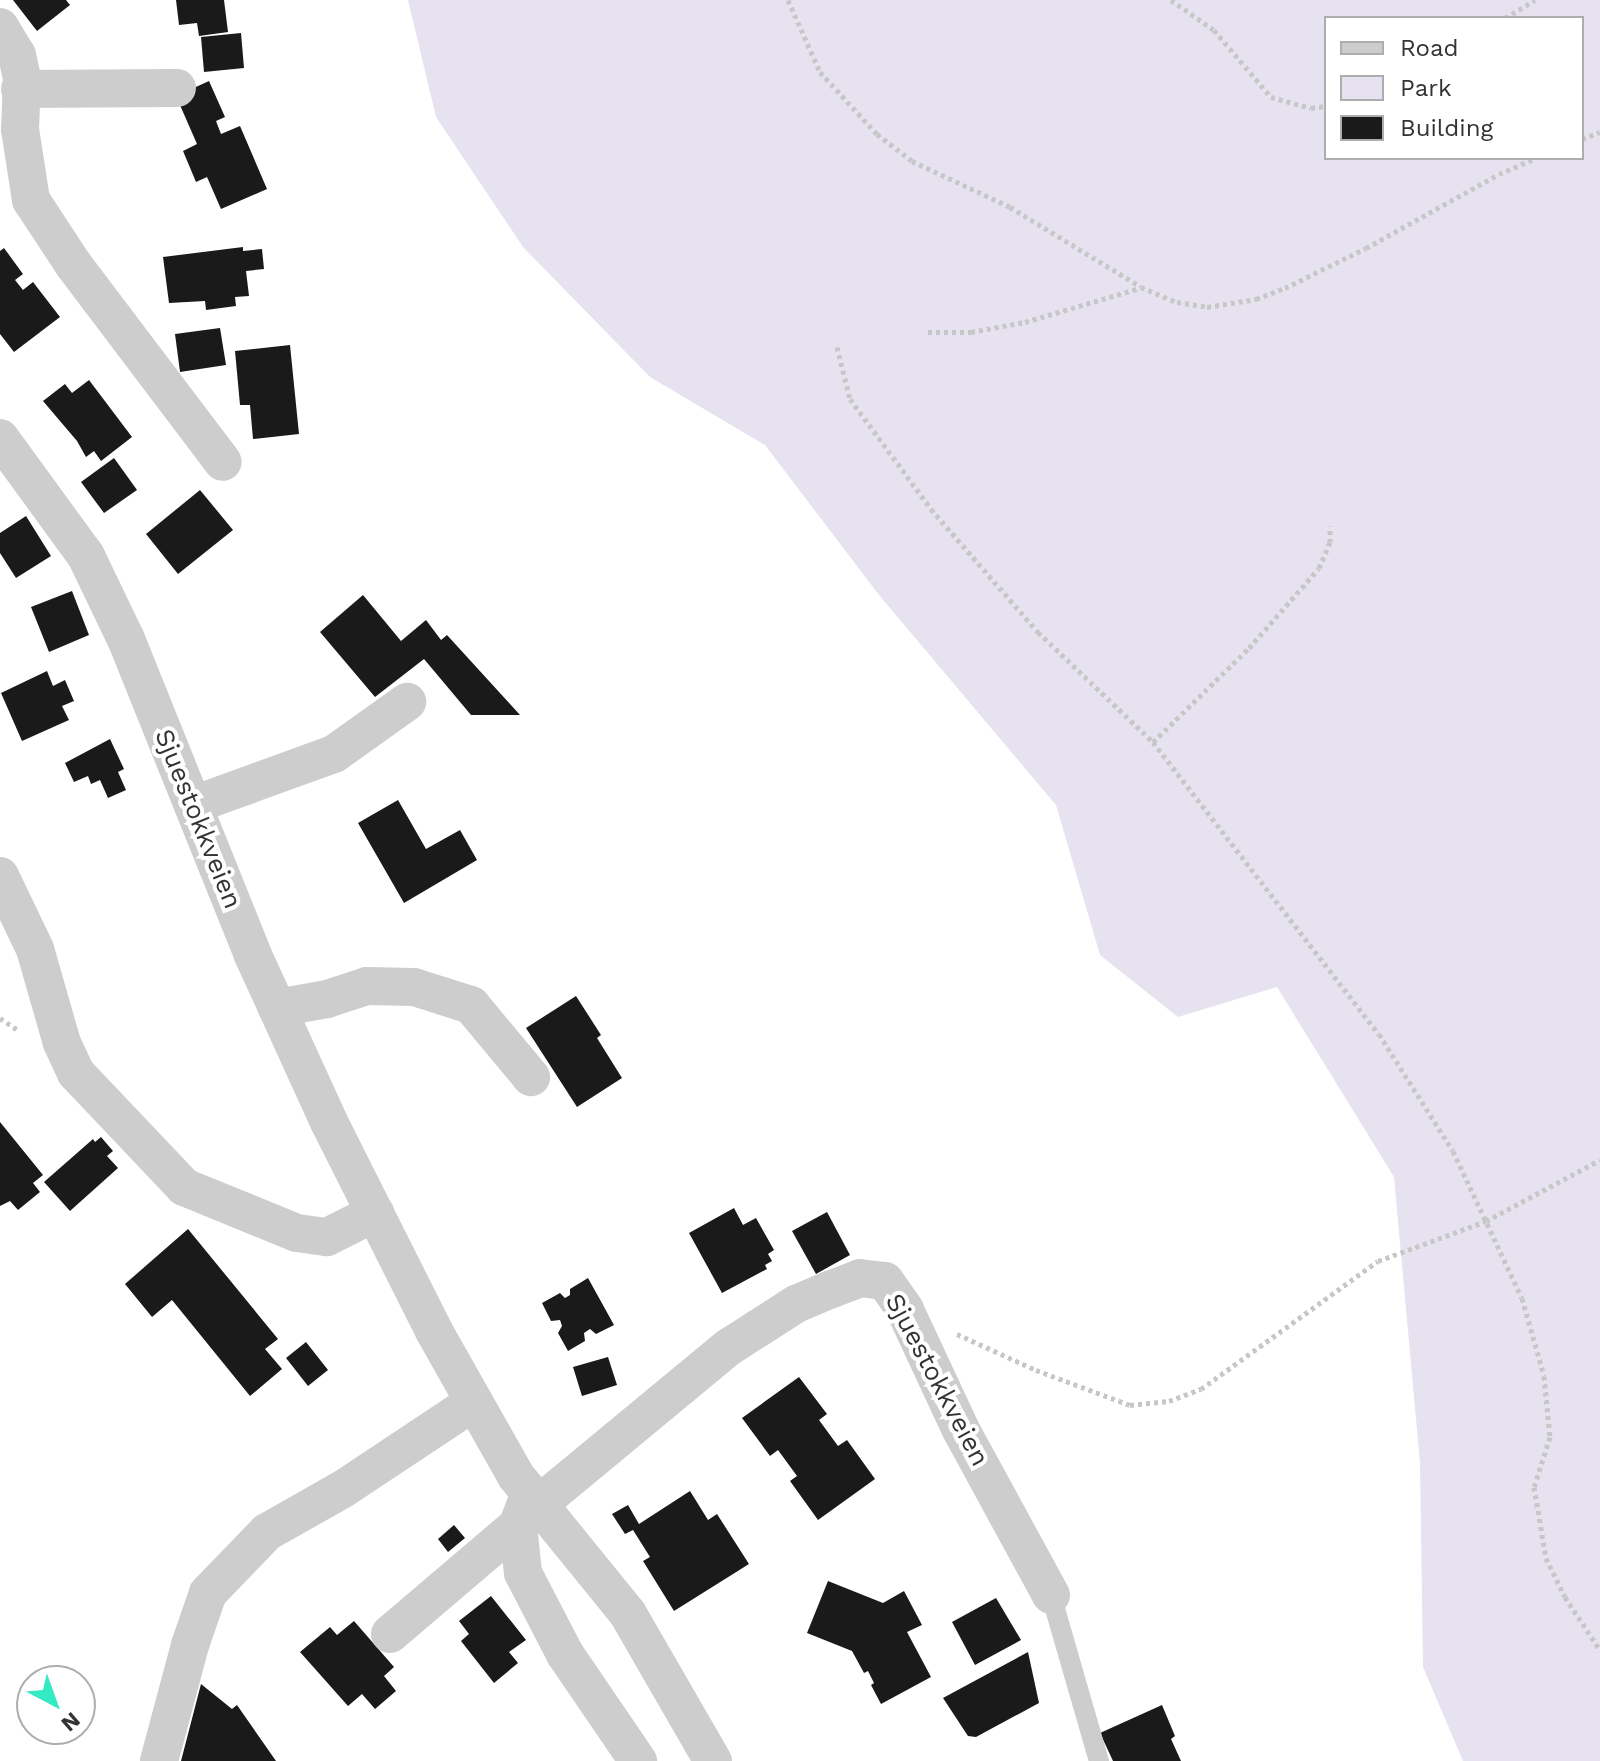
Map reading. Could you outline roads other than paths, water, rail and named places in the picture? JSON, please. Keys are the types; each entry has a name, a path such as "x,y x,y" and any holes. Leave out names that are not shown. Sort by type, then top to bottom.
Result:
{"street":[{"path":"0,27 17,55 22,159 31,200 73,264 223,462"},
{"path":"20,89 177,88"},
{"name":"Sjuestokkveien","path":"0,438 86,556 126,639 277,1008 375,1213 516,1476 529,1507 628,1614 713,1761"},
{"path":"193,805 334,754 407,702"},
{"path":"0,876 35,949 62,1043 76,1073 184,1187 297,1233 327,1237 375,1213"},
{"path":"277,1008 367,986 414,987 471,1005 531,1077"},
{"name":"Sjuestokkveien","path":"638,1761 594,1699 542,1613 523,1573 529,1507 729,1347 796,1304 860,1278 885,1281 905,1310 961,1430 1051,1595"},
{"path":"159,1761 190,1645 208,1593 267,1532 343,1489 474,1402"},
{"path":"390,1634 529,1507"}],"lane":[{"path":"1051,1595 1099,1761"}]}
